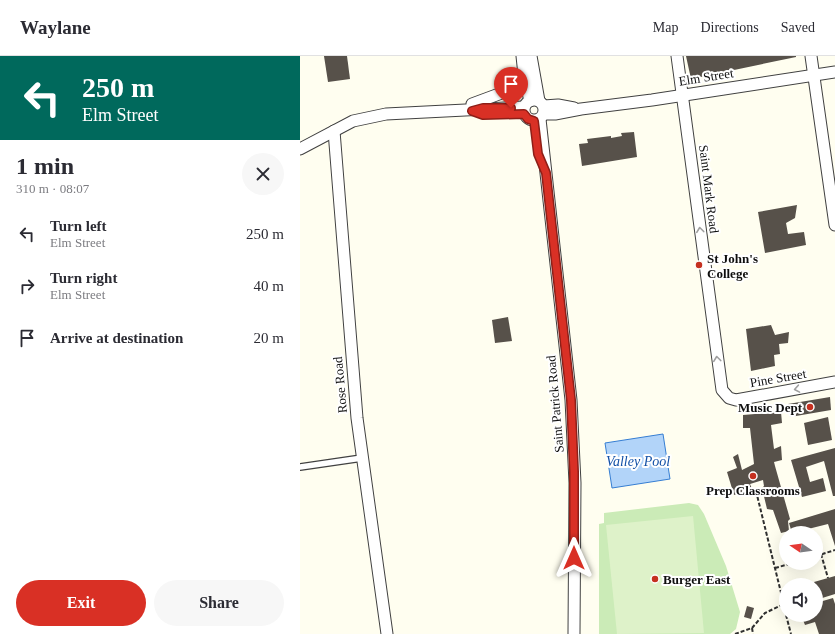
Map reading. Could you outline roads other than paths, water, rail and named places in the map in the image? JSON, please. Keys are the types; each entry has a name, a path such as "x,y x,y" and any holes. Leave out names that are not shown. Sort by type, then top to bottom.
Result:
{"street":[{"name":"Saint Patrick Road","path":"522,56 524,75 535,110"},
{"name":"Saint Patrick Road","path":"531,56 538,154 546,173 571,400 574,483 574,634"},
{"name":"Saint Mark Road","path":"677,56 721,387 726,396"},
{"path":"810,56 835,225"},
{"name":"Elm Street","path":"300,148 353,121 386,114 472,111 483,108 535,110 555,114 835,72"},
{"path":"450,111 493,97 505,91 524,75"},
{"name":"Rose Road","path":"334,131 350,343 362,458 387,634"},
{"name":"Pine Street","path":"726,396 732,399 739,399 835,382"}],"lane":[{"path":"300,467 362,458"}],"water":[{"name":"Valley Pool","path":"663,434 670,479 612,488 605,443"}],"place":[{"name":"St John's College","path":"699,265"},
{"name":"Music Dept","path":"810,407"},
{"name":"Prep Classrooms","path":"753,476"},
{"name":"Burger East","path":"655,579"}]}
